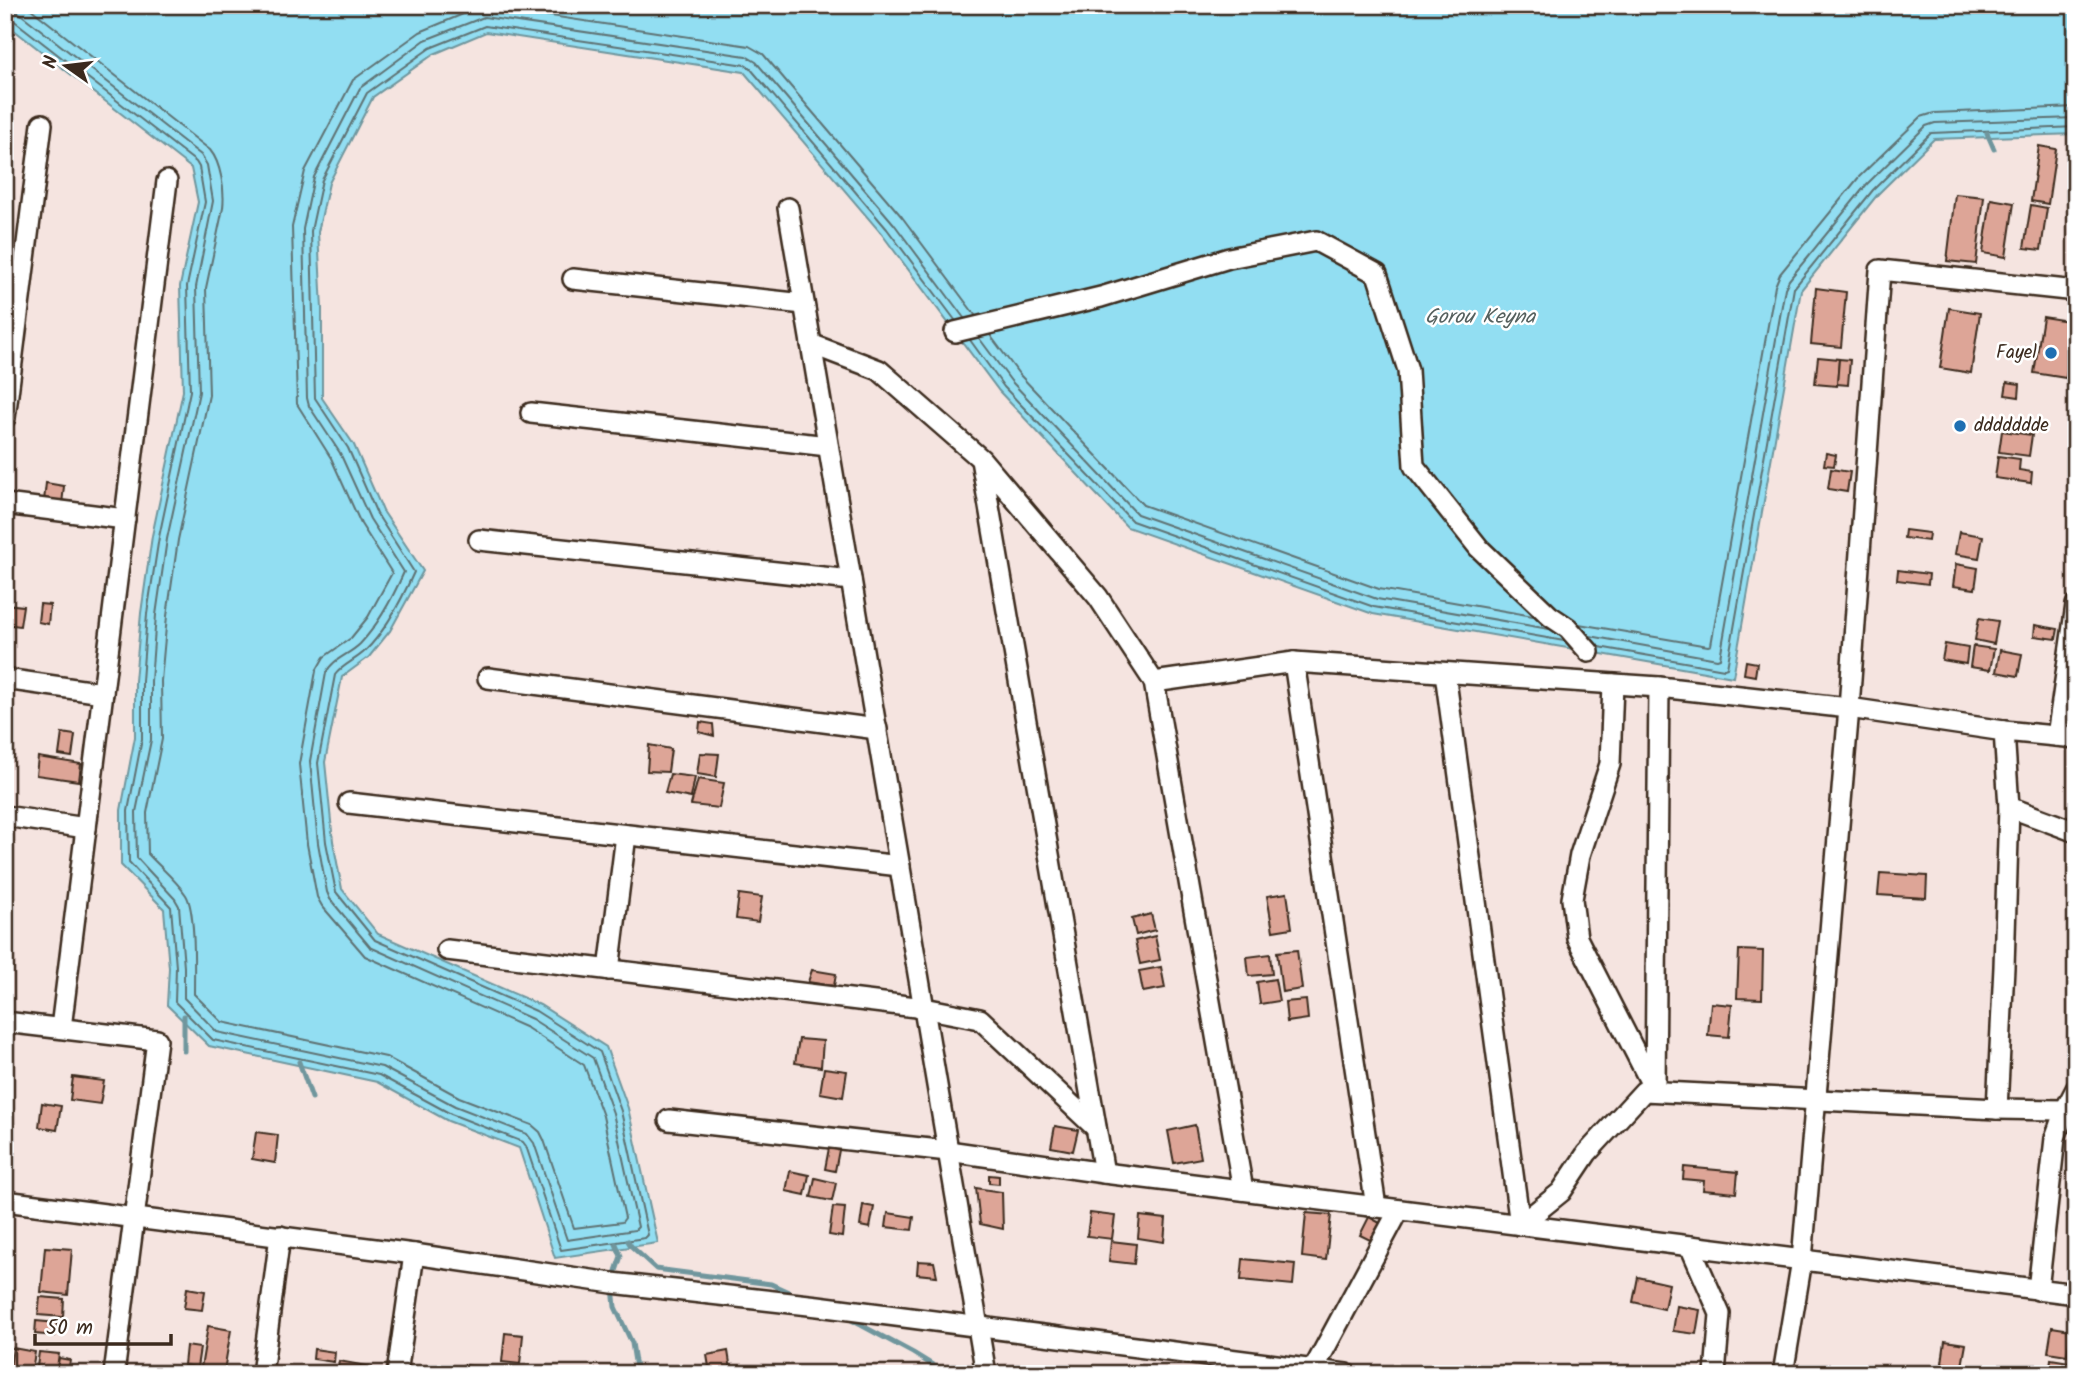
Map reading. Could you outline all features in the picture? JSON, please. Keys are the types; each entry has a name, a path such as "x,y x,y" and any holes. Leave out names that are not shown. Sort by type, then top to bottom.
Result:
{"street":[{"path":"5,418 42,124"},
{"path":"61,1028 167,181"},
{"path":"788,208 986,1374"},
{"path":"955,332 1101,297 1229,258 1316,241 1377,274 1408,370 1413,466 1479,548 1567,628 1589,652"},
{"path":"1783,1374 1802,1260 1849,708 1880,270 2076,291"},
{"path":"573,279 804,304"},
{"path":"811,344 879,370 981,460 1098,597 1154,682 1243,1190"},
{"path":"531,413 828,446"},
{"path":"981,460 1104,1173"},
{"path":"5,504 125,519"},
{"path":"479,540 851,580"},
{"path":"1154,682 1294,662 1659,687 1849,708 2004,731 2066,737 2076,605"},
{"path":"1294,662 1376,1207"},
{"path":"1445,673 1520,1225"},
{"path":"488,678 877,729"},
{"path":"5,679 103,693"},
{"path":"1613,684 1610,764 1580,855 1572,899 1577,939 1655,1091"},
{"path":"1655,1091 1659,687"},
{"path":"1997,1109 2009,807 2004,731"},
{"path":"349,803 900,866"},
{"path":"2009,807 2076,832"},
{"path":"5,816 86,828"},
{"path":"608,970 626,835"},
{"path":"447,950 924,1008 980,1019 1096,1128"},
{"path":"5,1022 157,1040 114,1374"},
{"path":"2038,1290 2055,1138 2076,1089"},
{"path":"1520,1225 1561,1192 1587,1153 1644,1091 2065,1110"},
{"path":"669,1120 948,1151 1104,1173 2076,1294"},
{"path":"2055,1138 2076,1141"},
{"path":"5,1201 414,1254 612,1283 818,1306 1312,1372 1346,1374"},
{"path":"1312,1372 1399,1210"},
{"path":"262,1374 279,1236"},
{"path":"1690,1246 1720,1314 1715,1374"},
{"path":"397,1374 414,1254"}],"water":[{"name":"Gorou Keyna","path":"5,5 2076,5 2076,134 1934,139 1878,194 1801,290 1733,677 1373,614 1127,527 999,391 881,233 744,72 486,32 434,54 373,97 329,183 318,232 322,309 322,398 354,445 383,511 423,571 390,631 369,657 342,677 325,762 333,841 342,889 378,934 540,1005 606,1047 628,1108 658,1243 555,1258 519,1148 448,1121 377,1082 209,1046 167,1005 169,968 164,909 121,865 121,810 135,737 135,681 152,536 183,391 180,286 198,202 191,168 5,23"}],"building":[{"path":"2039,146 2056,149 2048,204 2031,201"},
{"path":"1955,194 1984,197 1976,264 1947,261"},
{"path":"1991,199 2014,203 2006,257 1983,253"},
{"path":"2031,205 2047,208 2041,250 2024,248"},
{"path":"1816,288 1846,292 1841,347 1811,344"},
{"path":"1949,308 1980,313 1971,373 1940,368"},
{"path":"2043,317 2075,322 2066,378 2034,373"},
{"path":"1818,357 1839,359 1837,386 1815,384"},
{"path":"1839,359 1850,360 1848,385 1837,384"},
{"path":"2007,382 2020,384 2019,397 2005,395"},
{"path":"2002,431 2032,435 2029,456 1999,452"},
{"path":"1826,453 1836,455 1834,466 1824,465"},
{"path":"1998,456 2020,459 2019,470 2032,472 2031,483 1995,478"},
{"path":"1831,469 1850,472 1847,492 1828,489"},
{"path":"46,483 64,486 62,504 44,501"},
{"path":"1905,530 1929,533 1928,541 1904,538"},
{"path":"1959,532 1983,536 1979,558 1955,554"},
{"path":"1956,564 1978,568 1975,589 1953,586"},
{"path":"1898,570 1929,574 1928,584 1897,580"},
{"path":"5,604 23,606 20,626 5,624"},
{"path":"40,604 50,605 48,624 38,622"},
{"path":"1979,618 1998,621 1994,644 1975,640"},
{"path":"2035,625 2058,629 2056,639 2034,636"},
{"path":"1945,644 1968,648 1966,664 1942,660"},
{"path":"1973,646 1994,649 1990,670 1970,667"},
{"path":"2000,650 2022,654 2018,676 1996,672"},
{"path":"1746,661 1757,663 1755,676 1744,674"},
{"path":"700,722 713,724 714,736 699,732"},
{"path":"62,733 75,735 72,757 59,755"},
{"path":"649,745 671,749 668,772 647,771"},
{"path":"700,753 719,754 716,777 697,774"},
{"path":"38,757 81,764 79,781 36,775"},
{"path":"670,774 695,777 691,798 665,793"},
{"path":"698,779 724,783 719,808 691,805"},
{"path":"1880,873 1927,876 1926,898 1878,895"},
{"path":"1287,893 1292,928 1273,931 1267,896"},
{"path":"739,894 762,897 758,922 736,919"},
{"path":"1151,914 1155,930 1136,935 1132,919"},
{"path":"1155,936 1160,960 1140,964 1135,941"},
{"path":"1297,950 1302,989 1282,992 1277,952"},
{"path":"1739,950 1763,951 1762,999 1737,998"},
{"path":"1270,954 1272,974 1249,976 1247,957"},
{"path":"1161,967 1165,988 1143,992 1139,971"},
{"path":"812,970 836,974 834,986 808,982"},
{"path":"1275,979 1279,1001 1260,1004 1257,982"},
{"path":"1306,1000 1308,1019 1287,1022 1285,1002"},
{"path":"1711,1003 1732,1005 1729,1037 1708,1035"},
{"path":"799,1039 823,1041 821,1067 795,1063"},
{"path":"824,1068 847,1071 843,1097 820,1093"},
{"path":"73,1077 104,1081 100,1104 70,1100"},
{"path":"42,1103 61,1106 57,1130 39,1127"},
{"path":"1195,1125 1201,1158 1174,1163 1168,1131"},
{"path":"1055,1126 1078,1130 1073,1151 1051,1147"},
{"path":"256,1132 278,1135 275,1163 252,1159"},
{"path":"829,1148 839,1150 835,1171 825,1169"},
{"path":"1684,1167 1738,1172 1736,1193 1703,1190 1704,1181 1683,1179"},
{"path":"790,1171 809,1175 805,1195 786,1191"},
{"path":"989,1175 999,1176 999,1184 989,1183"},
{"path":"815,1178 836,1183 832,1201 811,1197"},
{"path":"976,1188 1002,1192 1003,1229 980,1224"},
{"path":"2072,1191 2076,1191 2076,1216 2067,1214"},
{"path":"863,1205 874,1207 870,1228 860,1226"},
{"path":"833,1207 845,1208 842,1237 829,1235"},
{"path":"888,1213 914,1217 912,1230 886,1227"},
{"path":"1090,1213 1115,1216 1112,1239 1087,1236"},
{"path":"1306,1213 1331,1215 1326,1260 1302,1257"},
{"path":"1140,1216 1166,1219 1164,1242 1138,1238"},
{"path":"1369,1217 1380,1223 1370,1240 1360,1235"},
{"path":"1111,1241 1136,1244 1134,1264 1109,1261"},
{"path":"45,1247 72,1249 68,1295 41,1292"},
{"path":"1243,1259 1295,1264 1293,1285 1241,1280"},
{"path":"918,1261 934,1262 937,1276 917,1274"},
{"path":"1638,1277 1669,1284 1664,1309 1633,1302"},
{"path":"187,1288 205,1291 202,1310 184,1308"},
{"path":"40,1297 64,1299 63,1317 38,1315"},
{"path":"1677,1306 1700,1310 1696,1334 1673,1331"},
{"path":"36,1321 57,1323 55,1336 35,1334"},
{"path":"208,1326 231,1330 224,1371 201,1368"},
{"path":"2052,1327 2071,1330 2067,1355 2048,1352"},
{"path":"505,1333 523,1335 520,1364 502,1362"},
{"path":"1945,1341 1966,1344 1962,1366 1942,1363"},
{"path":"186,1346 200,1348 197,1367 184,1365"},
{"path":"13,1348 35,1352 32,1371 10,1368"},
{"path":"314,1349 335,1352 334,1362 313,1359"},
{"path":"728,1351 731,1370 710,1373 707,1355"},
{"path":"39,1352 59,1354 56,1374 36,1374"},
{"path":"59,1358 70,1360 68,1374 56,1374"},
{"path":"2051,1359 2076,1363 2076,1374 2049,1374"},
{"path":"339,1361 361,1365 360,1374 337,1374"},
{"path":"361,1365 372,1367 371,1374 360,1374"},
{"path":"463,1365 495,1369 495,1374 462,1374"},
{"path":"175,1369 197,1373 197,1374 174,1374"}],"waterway":[{"path":"1987,133 1994,149"},
{"path":"184,1016 184,1051"},
{"path":"299,1062 312,1098"},
{"path":"628,1241 656,1269 771,1284 795,1295"},
{"path":"614,1277 621,1256 616,1244"},
{"path":"613,1287 615,1307 632,1343 637,1374"},
{"path":"846,1317 947,1374"}],"place":[{"name":"Fayel","path":"2051,353"},
{"name":"ddddddde","path":"1960,426"}]}
